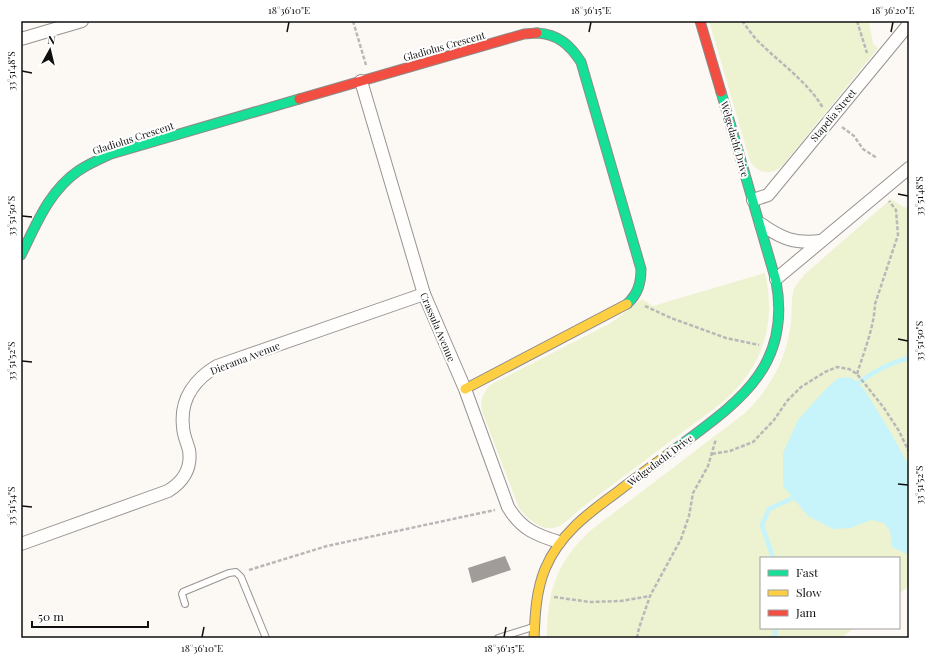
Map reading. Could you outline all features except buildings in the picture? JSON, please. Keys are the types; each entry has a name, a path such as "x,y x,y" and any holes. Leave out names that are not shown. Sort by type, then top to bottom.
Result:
{"street":[{"path":"21,39 82,21"},
{"name":"Welgedacht Drive","path":"534,638 537,594 545,568 567,532 586,515 741,397 761,374 774,347 778,333 780,312 779,292 776,280 761,224 700,21"},
{"name":"Stapelia Street","path":"753,200 768,195 909,24"},
{"name":"Gladiolus Crescent","path":"21,255 42,212 54,193 72,175 97,159 534,32 553,35 570,46 581,62 641,269 640,285 636,295"},
{"name":"Crassula Avenue","path":"366,80 424,294 466,389 508,507 518,521 526,528 543,537 560,542"},
{"path":"776,280 821,240 909,168"},
{"path":"761,224 783,238 799,242 821,240"},
{"name":"Dierama Avenue","path":"21,544 168,491 180,482 188,467 190,458 183,428 182,416 184,406 187,396 193,386 208,371 218,366 424,294"},
{"path":"466,389 628,304 636,295"}],"lane":[{"path":"185,604 182,597 183,592 234,571 239,573 266,638"},
{"path":"498,638 534,627"}],"path":[{"path":"353,21 366,80"},
{"path":"742,21 759,42 808,88 826,113"},
{"path":"858,21 869,58 876,64"},
{"path":"837,123 854,136 863,149 877,158"},
{"path":"857,374 871,332 875,304 898,235 896,210 888,200 893,195"},
{"path":"636,295 645,306 671,318 726,338 754,345 774,347"},
{"path":"712,454 730,451 753,442 774,420 787,401 802,387 825,372 837,367 857,374 884,408 899,431 909,452"},
{"path":"637,638 650,596 681,539 689,516 693,493 708,466 717,434"},
{"path":"239,573 327,546 508,507"},
{"path":"537,594 590,602 621,601 650,596"}],"green space":[{"path":"709,21 869,21 873,44 878,48 783,165 774,171 765,172 757,169 750,161"},
{"path":"891,199 905,208 909,205 909,586 900,593 900,557 760,557 760,629 853,629 841,638 547,638 549,606 556,579 561,567 578,543 590,531 745,413 761,395 775,375 784,353 791,324 794,289 805,274"},
{"path":"765,273 769,311 763,344 757,360 748,375 736,389 723,402 580,509 561,525 555,528 543,527 527,517 519,508 482,411 481,403 490,385 609,324 642,299 653,306"}],"water":[{"path":"844,377 852,378 864,389 909,466 909,555 892,547 890,531 884,523 871,520 851,528 833,529 808,516 783,486 783,453 798,420 823,392 837,379"}],"waterway":[{"path":"858,383 882,368 909,358"},
{"path":"773,557 762,525 769,509 793,498"},
{"path":"773,638 775,635 775,629"}],"traffic: fast":[{"path":"537,33 557,38 568,46 581,62 641,269 638,288 634,296 627,304"},
{"path":"670,453 715,419 735,402 753,383 766,363 775,339 779,312 776,281 721,92"},
{"path":"21,255 51,198 68,179 86,166 111,154 299,99"}],"traffic: slow":[{"path":"465,389 627,304"},
{"path":"534,638 538,594 542,577 558,546 584,517 670,453"}],"traffic: jam":[{"path":"700,21 721,92"},
{"path":"299,99 524,34 537,33"}]}
